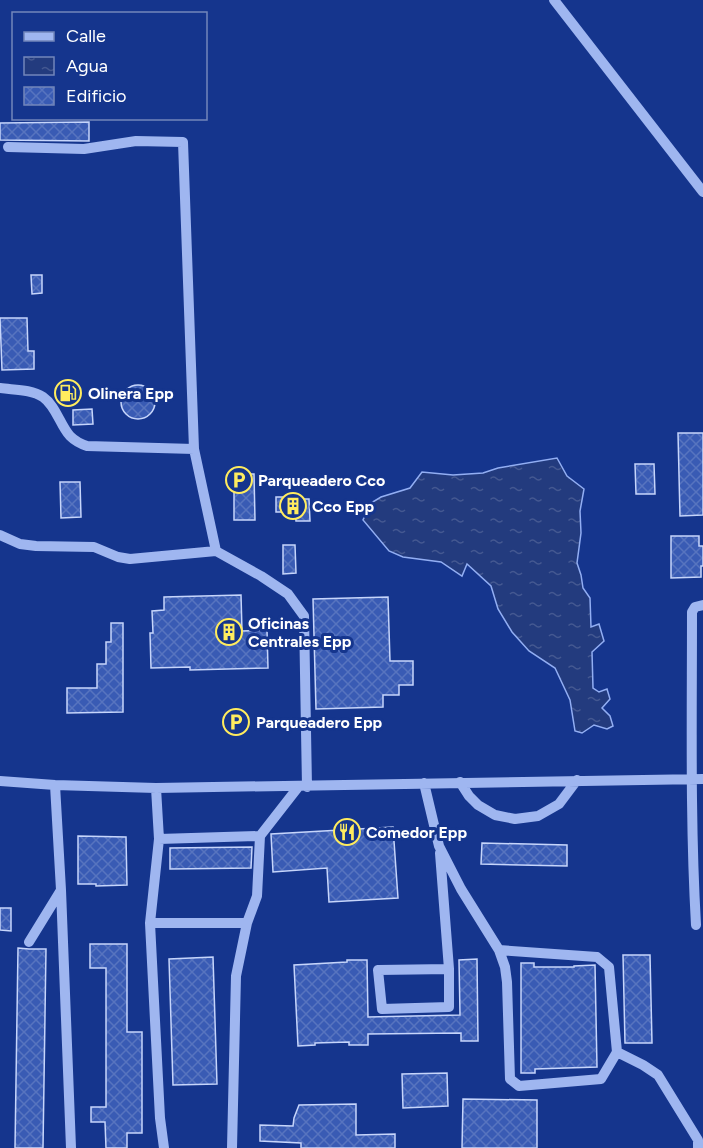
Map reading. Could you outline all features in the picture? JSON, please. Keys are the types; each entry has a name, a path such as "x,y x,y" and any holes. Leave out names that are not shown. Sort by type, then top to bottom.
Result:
{"street":[{"path":"554,0 703,192"},
{"path":"8,147 84,149 136,141 183,142 194,449 216,551"},
{"path":"0,388 29,392 42,397 51,406 70,436 87,446 194,449"},
{"path":"0,535 20,544 94,547 118,557 130,559 216,551 288,594 303,616 303,786 260,836 257,896 247,923 236,976 232,1148"},
{"path":"696,925 694,885 697,779 692,612 695,607 703,605"},
{"path":"0,781 156,788 697,779"},
{"path":"460,782 478,805 495,815 515,819 538,816 559,804 577,780"},
{"path":"424,783 439,846 449,969 449,1007 382,1009 378,970 449,969"},
{"path":"55,785 71,1148"},
{"path":"156,788 159,839 150,923 160,1118 164,1148"},
{"path":"159,839 260,836"},
{"path":"439,846 461,889 499,950 505,966 510,1078 519,1086 601,1079 617,1052 609,967 597,957 499,950"},
{"path":"29,942 61,890"},
{"path":"150,923 247,923"},
{"path":"617,1052 658,1075 698,1140 698,1148"}],"water":[{"path":"557,458 567,476 584,489 580,511 581,533 577,563 583,588 590,598 591,627 599,624 604,641 592,652 593,688 599,692 607,689 610,699 602,708 610,716 613,726 607,729 594,725 582,733 575,731 570,700 555,668 529,651 512,632 498,609 491,586 467,564 462,576 441,562 403,557 389,551 363,520 371,503 381,497 410,488 422,472 453,475 483,473 498,468"}],"building":[{"path":"89,122 89,141 0,140 0,123"},
{"path":"31,275 42,275 42,293 32,294"},
{"path":"0,318 27,318 28,351 34,351 34,369 2,370"},
{"path":"138,385 150,390 155,402 150,414 138,419 126,414 121,402 126,390"},
{"path":"92,409 93,424 73,425 73,410"},
{"path":"678,433 703,433 703,515 680,516"},
{"path":"635,464 654,464 655,494 636,494"},
{"path":"234,474 254,474 255,520 234,520"},
{"path":"60,482 80,482 81,517 61,518"},
{"name":"Cco Epp","path":"276,497 309,499 310,521 296,521 295,512 276,512"},
{"path":"671,536 699,536 699,546 703,546 701,577 671,578"},
{"path":"283,545 295,545 296,573 283,574"},
{"name":"Oficinas Centrales Epp","path":"241,595 242,631 267,630 268,668 190,670 190,667 151,668 152,611 164,610 164,597"},
{"path":"388,597 390,661 413,661 413,685 399,685 399,695 383,695 383,707 316,709 313,599"},
{"path":"111,623 123,623 123,712 67,713 67,688 97,688 97,664 106,664 106,642 111,642"},
{"path":"393,827 398,898 329,902 327,868 273,872 271,834"},
{"path":"78,836 126,837 127,885 78,884"},
{"path":"482,843 567,845 567,866 481,864"},
{"path":"252,847 251,868 170,869 170,848"},
{"path":"0,908 11,908 11,931 0,930"},
{"path":"90,944 127,944 127,1032 142,1032 142,1133 127,1133 127,1148 106,1148 105,1122 91,1122 91,1107 106,1107 106,968 90,968"},
{"path":"18,948 46,949 43,1148 15,1148"},
{"path":"623,955 650,955 652,1043 625,1043"},
{"path":"213,957 217,1084 173,1085 169,959"},
{"path":"477,959 478,1041 461,1041 461,1033 368,1034 368,1045 349,1045 349,1042 298,1046 294,965 367,960 368,1017 460,1015 459,960"},
{"path":"521,963 534,963 534,967 595,965 597,1067 535,1069 535,1073 521,1073"},
{"path":"447,1073 448,1106 403,1108 402,1074"},
{"path":"463,1099 537,1100 537,1148 462,1148"},
{"path":"356,1104 356,1135 395,1134 395,1148 301,1148 301,1143 260,1141 260,1125 293,1126 299,1105"}],"place":[{"name":"Olinera Epp","path":"68,393"},
{"name":"Parqueadero Cco","path":"239,480"},
{"name":"Cco Epp","path":"293,506"},
{"name":"Oficinas Centrales Epp","path":"229,632"},
{"name":"Parqueadero Epp","path":"236,722"},
{"name":"Comedor Epp","path":"347,832"}]}
